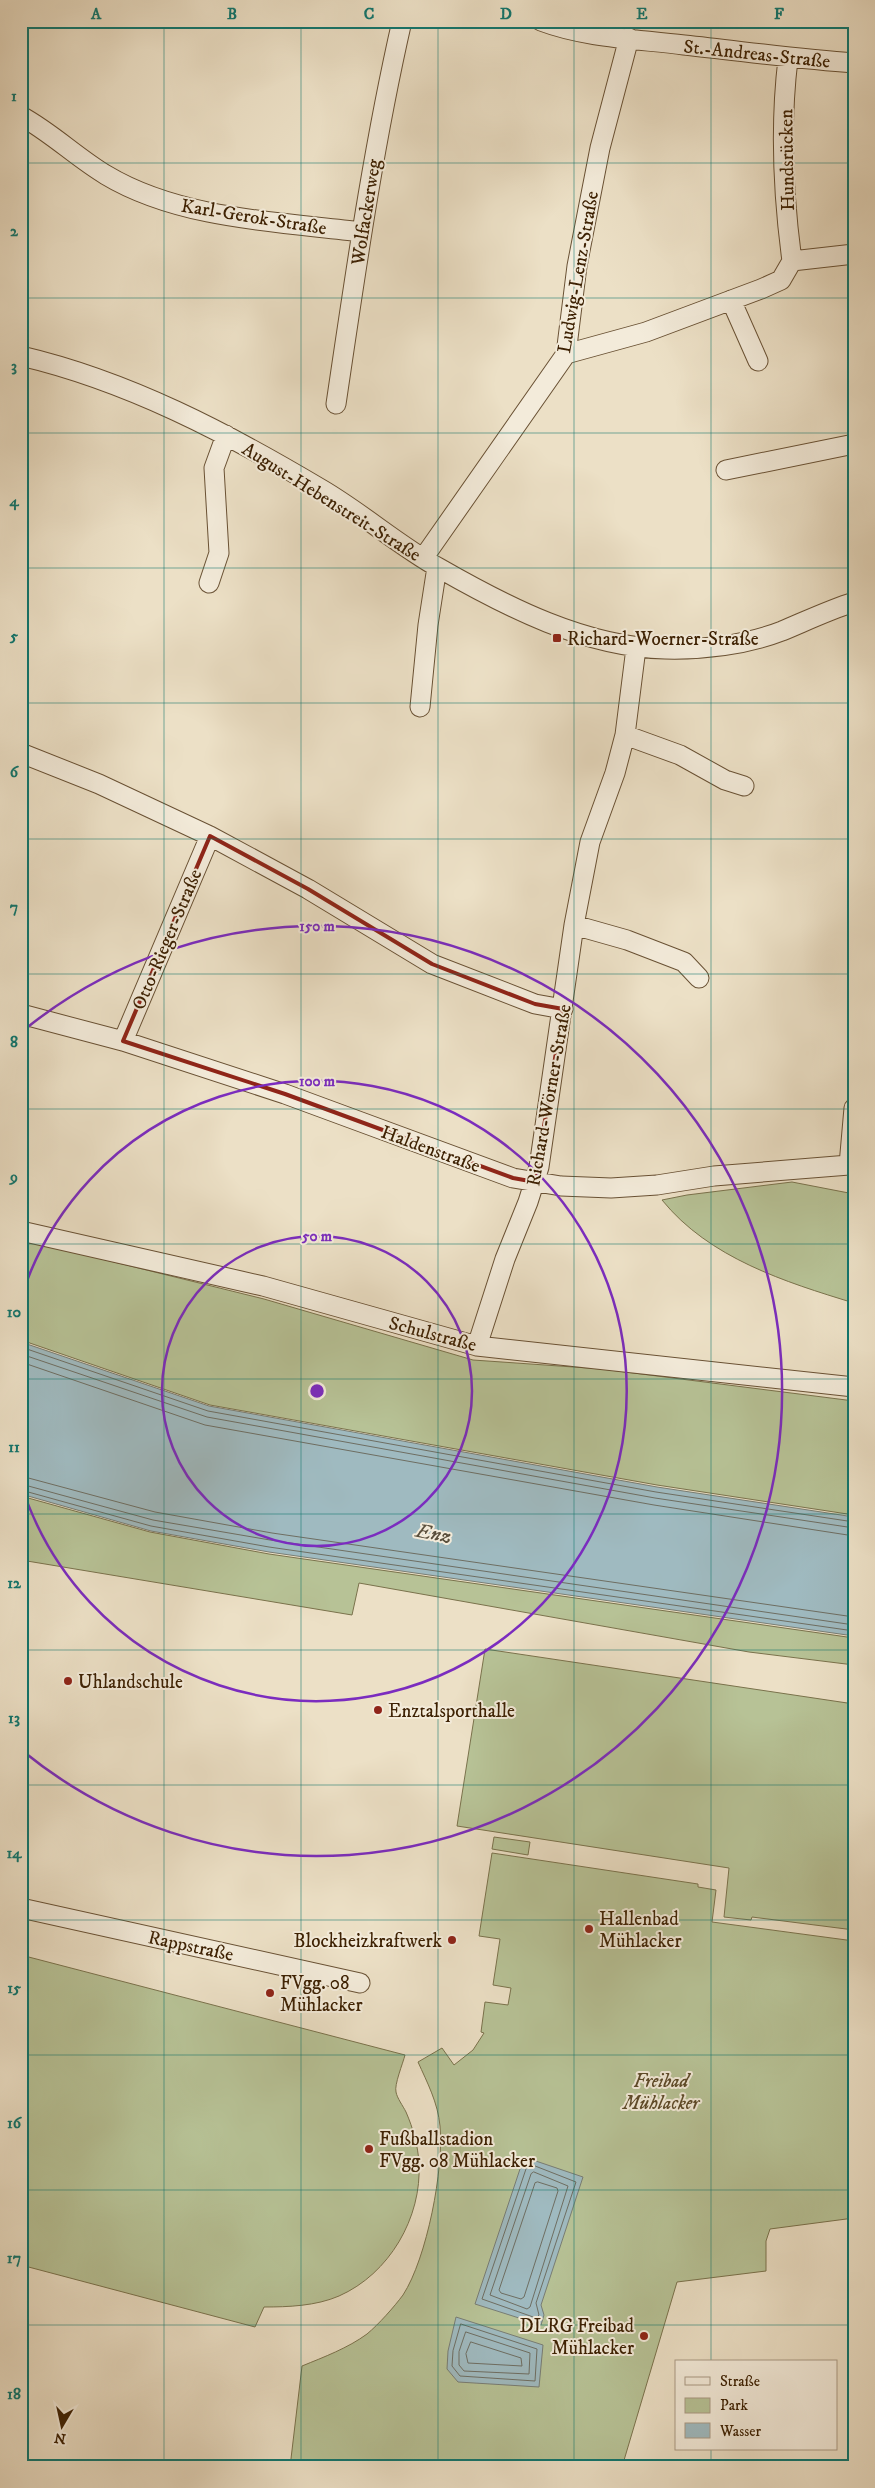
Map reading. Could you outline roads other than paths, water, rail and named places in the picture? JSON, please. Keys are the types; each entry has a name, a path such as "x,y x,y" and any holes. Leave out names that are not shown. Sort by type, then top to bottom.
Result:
{"street":[{"name":"Wolfackerweg","path":"336,404 385,96 402,21"},
{"name":"St.-Andreas-Straße","path":"541,21 574,30 629,38 788,59 854,63"},
{"name":"Ludwig-Lenz-Straße","path":"431,562 566,354 577,266 598,157 629,38"},
{"name":"Hundsrücken","path":"788,59 785,88 784,177 792,260"},
{"name":"Karl-Gerok-Straße","path":"21,116 42,128 106,175 154,197 220,214 362,232"},
{"path":"566,354 646,332 782,280 792,260 854,254"},
{"path":"731,300 758,361"},
{"name":"August-Hebenstreit-Straße","path":"21,356 95,377 137,393 226,436 323,490 431,562 563,629 601,641 636,648 667,649 725,645 780,632 830,609 854,602"},
{"name":"August-Hebenstreit-Straße","path":"209,583 219,553 214,468 226,436"},
{"path":"726,470 854,444"},
{"name":"August-Hebenstreit-Straße","path":"420,707 428,625 431,562"},
{"name":"Richard-Wörner-Straße","path":"477,1346 504,1259 535,1182 539,1167 574,925 590,842 615,773 625,735 636,648"},
{"path":"625,735 680,755 725,780 744,786"},
{"path":"21,752 99,784 210,836 308,889 432,964 535,1004 562,1009"},
{"name":"Otto-Rieger-Straße","path":"123,1041 210,836"},
{"path":"574,925 627,940 684,962 699,978"},
{"name":"Haldenstraße","path":"21,1014 123,1041 285,1094 513,1178 535,1182 611,1188 657,1185 714,1176 851,1166"},
{"path":"851,1166 854,1108"},
{"name":"Schulstraße","path":"21,1230 263,1286 477,1346 854,1387"},
{"name":"Rappstraße","path":"21,1908 360,1982"}],"water":[{"name":"Enz","path":"21,1342 209,1406 657,1487 854,1517 854,1636 269,1552 151,1531 21,1494"},
{"path":"524,2157 583,2177 541,2305 544,2315 541,2325 475,2304"},
{"path":"456,2317 543,2345 539,2387 458,2382 447,2369 448,2351"}],"place":[{"name":"Richard-Woerner-Straße","path":"557,638"},
{"name":"Uhlandschule","path":"68,1681"},
{"name":"Enztalsporthalle","path":"378,1710"},
{"name":"Hallenbad Mühlacker","path":"589,1929"},
{"name":"Blockheizkraftwerk","path":"452,1940"},
{"name":"FVgg. 08 Mühlacker","path":"270,1993"},
{"name":"Fußballstadion FVgg. 08 Mühlacker","path":"369,2149"},
{"name":"DLRG Freibad Mühlacker","path":"644,2336"}],"park label":[{"name":"Freibad Mühlacker","path":"661,2091"}]}
